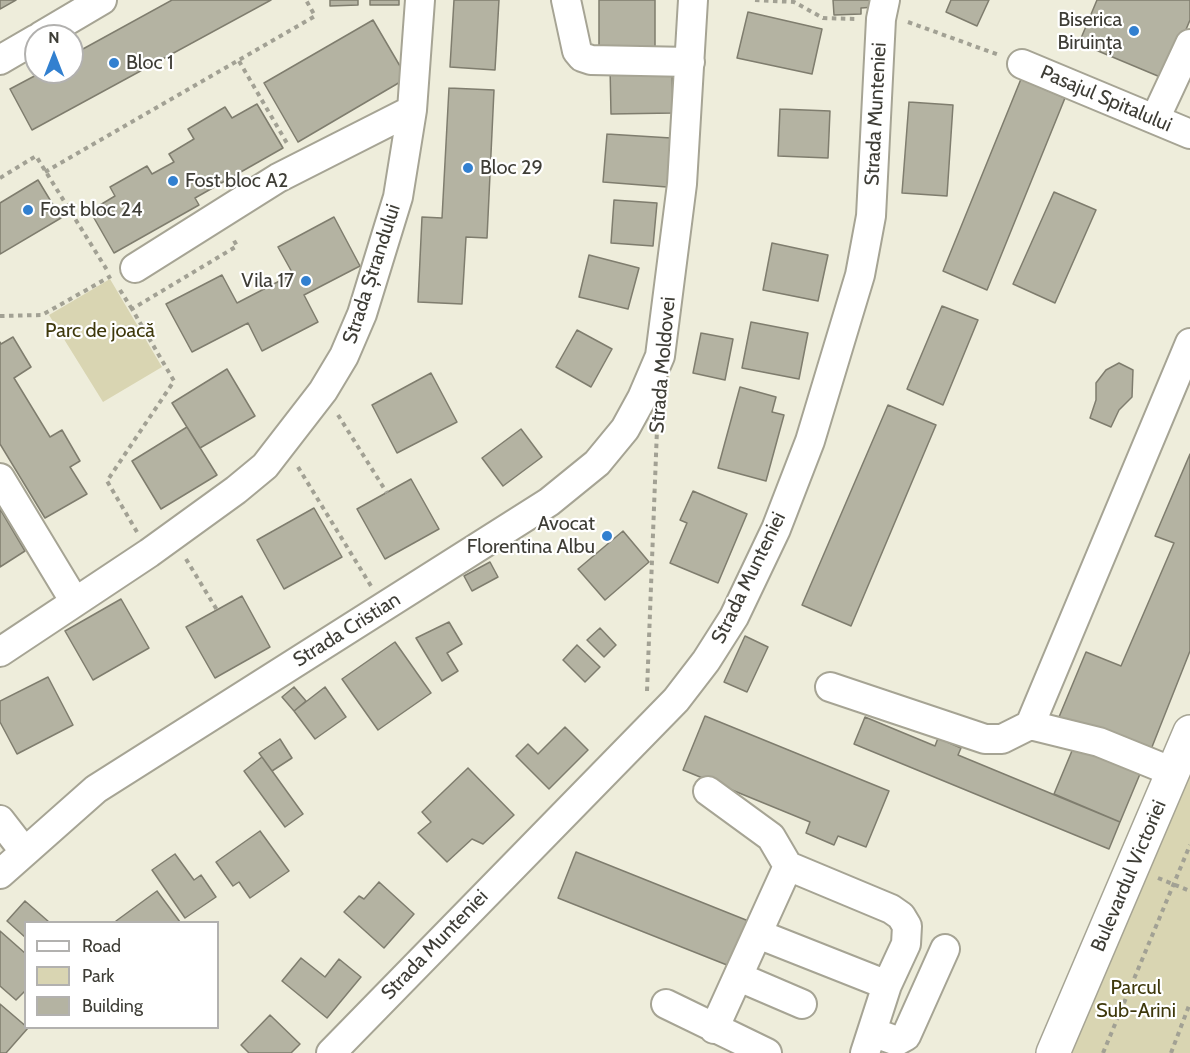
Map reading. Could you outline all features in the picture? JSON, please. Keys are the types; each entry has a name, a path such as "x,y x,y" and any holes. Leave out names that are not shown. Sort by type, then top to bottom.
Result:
{"main road":[{"name":"Bulevardul Victoriei","path":"1053,1053 1190,732"}],"street":[{"path":"61,24 102,0"},
{"name":"Strada Ștrandului","path":"0,652 149,553 236,490 265,466 323,391 344,356 362,314 380,261 400,186 412,110 420,0"},
{"path":"566,0 577,51 582,57 591,60 690,62"},
{"name":"Strada Moldovei","path":"660,356 682,184 693,0"},
{"name":"Strada Munteniei","path":"331,1053 513,863 646,731 706,661 734,617 776,529 810,441 860,275 871,216 874,13"},
{"path":"1155,119 1190,45"},
{"path":"0,60 24,46"},
{"name":"Pasajul Spitalului","path":"1022,64 1190,134"},
{"path":"123,272 300,167 412,110"},
{"path":"830,687 985,739 1002,739 1030,724 1190,343"},
{"name":"Strada Cristian","path":"0,874 96,789 549,502 576,482 597,463 625,429 642,398 660,356"},
{"path":"0,478 75,602"},
{"path":"1030,724 1100,742 1173,772"},
{"path":"708,791 771,837 788,866 901,915 907,926 906,944 886,985 868,1042 897,1041 906,1036 945,949"},
{"path":"0,820 24,851"},
{"path":"714,1029 788,866"},
{"path":"758,934 886,985"},
{"path":"739,978 802,1004"},
{"path":"666,1004 767,1053"}],"path":[{"path":"45,171 315,16 306,0"},
{"path":"755,0 794,2 823,18 874,13"},
{"path":"910,22 1022,64"},
{"path":"239,61 300,167"},
{"path":"0,178 36,156 123,272 132,309 174,381 107,481 149,553"},
{"path":"132,309 237,246 220,215"},
{"path":"0,316 42,315 123,272"},
{"path":"323,391 387,493"},
{"name":"Strada Moldovei","path":"646,731 657,426"},
{"path":"283,444 353,556"},
{"path":"172,535 217,610"},
{"path":"1102,1053 1190,845"},
{"path":"1171,1053 1190,1003"}],"green space":[{"name":"Parc de joacă","path":"110,279 162,367 103,402 49,315"},
{"name":"Parcul Sub-Arini","path":"1190,732 1190,1053 1054,1053"}],"building":[{"path":"0,0 16,0 0,9"},
{"name":"Bloc 1","path":"172,0 271,0 32,130 10,89 24,82 24,84 84,84 84,48"},
{"path":"330,0 358,0 358,5 330,6"},
{"path":"370,0 399,0 399,5 370,5"},
{"path":"454,0 499,0 495,70 450,67"},
{"path":"599,0 655,0 655,47 599,47"},
{"path":"833,0 875,0 875,7 861,8 861,14 834,15"},
{"path":"951,0 989,0 977,26 946,12"},
{"name":"Biserica Biruința","path":"1097,0 1190,0 1190,20 1165,79 1079,43"},
{"path":"748,12 822,29 812,74 737,58"},
{"path":"373,20 407,78 298,142 264,83"},
{"path":"672,66 673,113 611,114 610,67"},
{"path":"1021,79 1065,98 987,290 943,271"},
{"name":"Bloc 29","path":"449,88 494,90 487,238 466,237 462,304 418,302 422,217 442,218"},
{"path":"909,102 953,105 947,196 902,193"},
{"name":"Fost bloc A2","path":"257,104 283,148 195,198 199,205 114,253 90,211 115,196 110,187 147,166 152,174 174,162 169,154 194,139 188,129 225,107 232,118"},
{"path":"780,109 830,111 828,158 778,156"},
{"path":"607,134 671,138 667,187 603,182"},
{"name":"Fost bloc 24","path":"38,180 61,218 0,254 0,203"},
{"path":"1054,192 1096,210 1055,303 1013,284"},
{"path":"614,200 657,203 653,246 611,243"},
{"name":"Vila 17","path":"334,217 360,266 304,295 318,322 262,351 248,323 192,352 166,304 222,275 237,303 293,274 278,247"},
{"path":"772,243 828,255 818,301 763,290"},
{"path":"589,255 639,268 628,309 579,297"},
{"path":"942,306 978,320 943,405 907,389"},
{"path":"751,322 808,333 799,379 742,368"},
{"path":"577,330 612,349 591,387 556,367"},
{"path":"701,333 733,339 725,380 693,373"},
{"path":"13,337 31,367 14,378 50,437 62,430 80,461 70,467 87,494 45,518 0,444 0,342 1,344"},
{"path":"1119,363 1133,370 1132,397 1119,410 1111,427 1090,418 1096,400 1096,383 1106,370"},
{"path":"227,369 255,416 200,448 172,403"},
{"path":"431,373 457,422 397,453 372,405"},
{"path":"740,387 776,397 772,412 784,415 766,481 718,468"},
{"path":"888,405 936,425 851,626 802,605"},
{"path":"187,427 217,475 161,509 132,461"},
{"path":"521,429 542,457 503,486 482,458"},
{"path":"1190,454 1190,651 1150,752 1059,717 1086,652 1121,666 1174,543 1155,536"},
{"path":"411,479 439,529 385,559 357,509"},
{"path":"693,491 747,514 718,583 670,563 687,523 680,520"},
{"path":"314,508 342,557 284,589 257,540"},
{"path":"0,509 25,551 0,567"},
{"path":"623,531 649,562 605,600 578,569"},
{"path":"490,562 498,577 472,591 464,576"},
{"path":"242,596 270,647 215,678 186,627"},
{"path":"121,599 149,648 93,680 65,631"},
{"path":"449,622 462,644 447,653 458,671 442,681 416,638"},
{"path":"600,628 616,645 604,657 587,640"},
{"path":"745,636 768,647 747,692 724,682"},
{"path":"395,642 431,693 378,730 342,679"},
{"path":"577,645 600,667 585,682 563,660"},
{"path":"48,677 73,725 17,754 0,722 0,701"},
{"path":"294,687 306,701 294,711 282,697"},
{"path":"325,687 346,717 315,739 294,711"},
{"path":"705,716 889,791 866,847 838,836 834,845 806,833 810,822 683,770"},
{"path":"865,717 935,746 938,738 961,748 958,755 1120,822 1109,849 854,744"},
{"path":"565,727 588,750 549,789 516,756 528,744 538,754"},
{"path":"280,739 292,758 272,771 259,753"},
{"path":"1074,746 1140,774 1120,822 1054,794"},
{"path":"262,757 303,814 285,827 244,771"},
{"path":"468,768 514,815 483,844 472,839 447,862 418,833 431,822 422,812"},
{"path":"260,831 289,871 250,898 239,882 233,886 216,862"},
{"path":"576,852 751,922 732,967 558,898"},
{"path":"175,854 194,880 201,875 216,897 185,918 152,870"},
{"path":"379,882 414,914 384,948 344,912 359,896 364,899"},
{"path":"157,891 179,921 116,921"},
{"path":"25,901 48,921 24,921 24,936 7,921"},
{"path":"0,931 24,952 24,992 16,1000 0,986"},
{"path":"301,958 325,977 339,959 361,977 327,1018 282,981"},
{"path":"0,1004 24,1025 24,1029 27,1029 6,1053 0,1053"},
{"path":"270,1015 300,1044 291,1053 249,1053 241,1045"}],"place":[{"name":"Biserica Biruința","path":"1134,31"},
{"name":"Bloc 1","path":"114,63"},
{"name":"Bloc 29","path":"468,168"},
{"name":"Fost bloc A2","path":"173,181"},
{"name":"Fost bloc 24","path":"28,210"},
{"name":"Vila 17","path":"306,281"},
{"name":"Avocat Florentina Albu","path":"607,536"}]}
